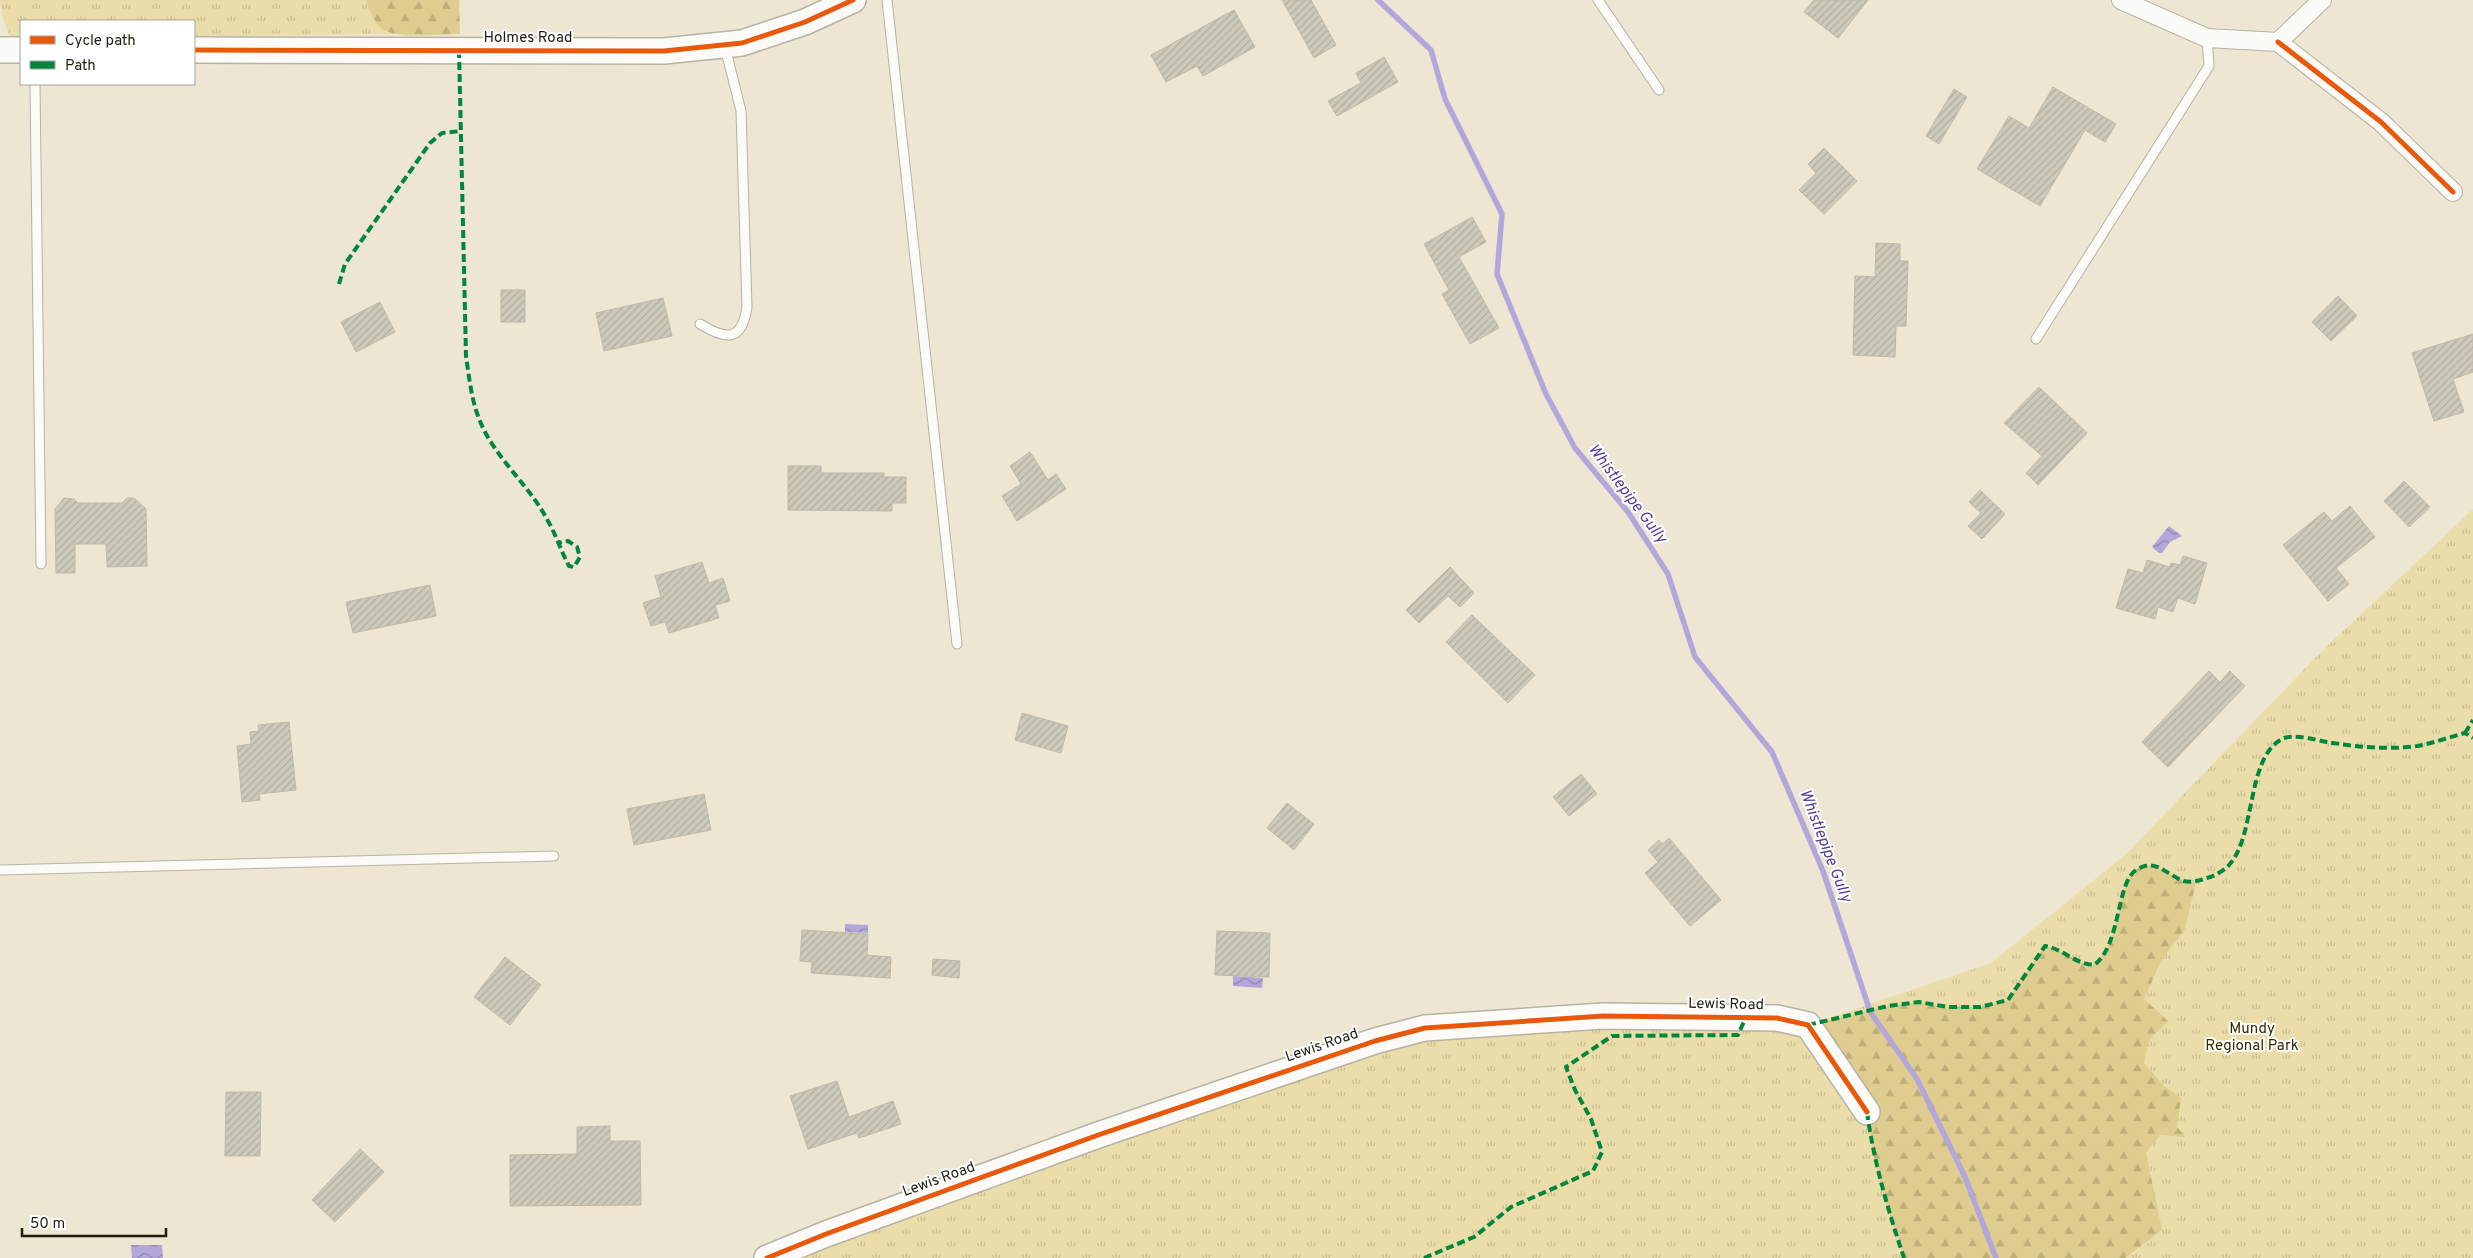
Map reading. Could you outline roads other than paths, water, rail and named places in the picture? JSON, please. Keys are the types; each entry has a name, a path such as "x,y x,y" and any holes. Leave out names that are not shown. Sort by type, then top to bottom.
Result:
{"street":[{"name":"Holmes Road","path":"195,50 664,51 742,43 805,22 853,0"},
{"path":"2121,0 2207,38 2278,42 2381,122 2453,192"},
{"path":"2278,42 2322,0"},
{"path":"0,50 20,50"},
{"name":"Lewis Road","path":"767,1258 826,1234 1101,1134 1375,1042 1425,1028 1603,1016 1777,1018 1808,1025 1867,1112"}],"lane":[{"path":"887,0 957,644"},
{"path":"1598,0 1659,90"},
{"path":"2036,339 2209,66 2207,38"},
{"path":"700,324 714,333 731,336 745,322 747,306 741,111 724,44"},
{"path":"35,85 41,564"},
{"path":"0,870 554,856"}],"water":[{"path":"2169,526 2182,536 2170,542 2162,553 2159,553 2152,547"},
{"path":"845,924 868,925 868,933 845,932"},
{"path":"1233,976 1263,978 1262,988 1233,986"},
{"path":"131,1245 162,1245 163,1258 132,1258"}],"waterway":[{"name":"Whistlepipe Gully","path":"1378,0 1431,50 1445,99 1502,214 1497,274 1546,394 1575,448 1628,512 1668,574 1695,657 1772,752 1823,871 1869,1008"},
{"name":"Whistlepipe Gully","path":"1871,1013 1917,1079 1965,1177 1996,1258"}],"park label":[{"name":"Mundy Regional Park","path":"2252,1038"}]}
